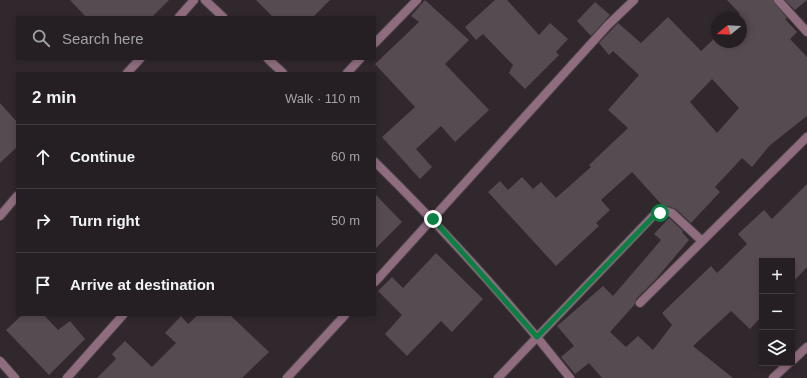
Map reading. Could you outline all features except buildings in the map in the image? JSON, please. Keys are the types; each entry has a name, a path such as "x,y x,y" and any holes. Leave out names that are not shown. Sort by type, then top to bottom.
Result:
{"street":[{"path":"180,16 194,0"},
{"path":"205,0 222,16"},
{"path":"376,42 417,0"},
{"path":"376,281 608,25 634,0"},
{"path":"778,0 807,32"},
{"path":"128,72 139,60"},
{"path":"269,60 282,72"},
{"path":"348,72 359,60"},
{"path":"640,303 807,138"},
{"path":"376,163 433,219 537,337 570,378"},
{"path":"0,216 16,197"},
{"path":"498,378 654,216 666,211 672,213 702,241"},
{"path":"67,378 122,316"},
{"path":"287,378 344,316"},
{"path":"795,358 807,347"},
{"path":"0,361 15,378"},
{"path":"773,378 787,366"}],"route":[{"path":"433,219 537,337 654,216 660,213"}]}
